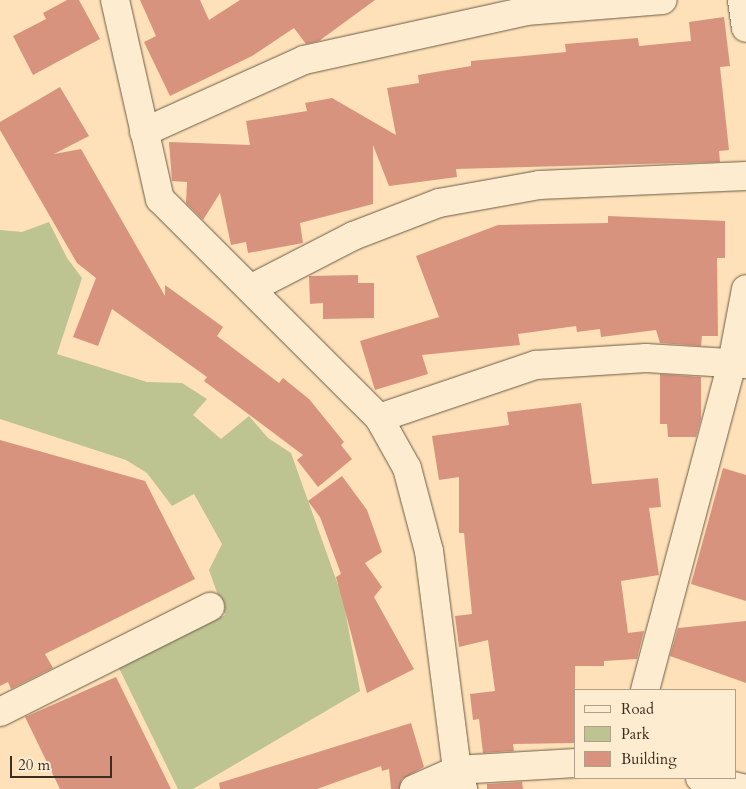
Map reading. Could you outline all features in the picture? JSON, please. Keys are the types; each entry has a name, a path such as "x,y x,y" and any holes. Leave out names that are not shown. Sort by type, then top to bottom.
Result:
{"street":[{"path":"115,0 160,199 252,288 379,418 407,468 429,551 460,779"},
{"path":"144,132 304,60 525,5 663,0"},
{"path":"742,0 746,28"},
{"path":"252,288 353,236 439,204 538,185 746,176"},
{"path":"645,689 739,364 746,289"},
{"path":"379,418 536,365 646,358 739,364"},
{"path":"0,712 210,607"},
{"path":"414,789 460,779 574,763"},
{"path":"704,779 746,789"}],"green space":[{"path":"49,222 67,258 82,278 57,354 147,382 182,383 207,399 193,415 221,439 249,416 268,438 291,453 343,599 360,691 193,789 178,789 119,668 225,615 209,570 222,544 194,494 172,506 147,473 126,460 0,419 0,230 22,232"}],"building":[{"path":"67,0 79,0 100,39 33,75 13,36 46,19 43,13"},
{"path":"140,0 200,0 209,20 240,0 375,0 319,41 306,44 294,28 252,56 170,96 144,42 156,36"},
{"path":"724,17 730,66 720,67 729,150 719,151 720,162 456,169 457,177 389,186 373,145 373,204 300,223 303,243 248,253 246,242 231,245 220,193 203,220 186,203 187,182 172,181 169,142 250,145 246,121 307,111 305,103 332,98 396,135 387,88 419,83 418,75 471,66 471,61 566,52 565,44 638,38 639,46 691,41 689,22"},
{"path":"60,87 89,136 54,154 81,149 165,296 165,285 223,327 217,336 279,383 283,378 309,399 344,442 341,445 352,459 318,487 297,460 303,455 204,381 207,377 112,309 98,346 73,337 96,278 77,263 0,130 0,122"},
{"path":"608,216 725,221 725,258 717,258 718,336 702,336 701,346 660,343 656,330 601,337 600,329 577,332 576,326 518,334 520,345 422,355 428,374 375,390 360,341 439,317 416,256 498,225 608,223"},
{"path":"358,275 358,283 374,283 374,318 323,319 323,303 310,304 309,276"},
{"path":"660,374 701,377 701,419 696,437 668,437 667,424 660,424"},
{"path":"581,403 592,484 658,478 661,507 649,508 659,575 621,581 628,633 644,631 637,659 604,661 604,666 575,666 574,743 513,744 514,751 483,753 479,719 473,720 470,694 495,691 488,640 459,647 455,616 472,614 464,533 459,533 459,477 439,480 432,436 509,425 507,412"},
{"path":"0,440 145,481 195,579 45,654 53,668 11,689 8,682 0,686"},
{"path":"723,468 746,475 746,601 691,584"},
{"path":"342,476 367,510 382,552 365,563 382,587 374,597 414,669 367,693 336,577 341,574 320,517 308,501"},
{"path":"746,621 746,683 670,656 678,628"},
{"path":"116,677 171,789 60,789 25,717"},
{"path":"411,723 424,767 402,779 399,789 391,789 389,769 382,771 381,766 317,789 220,789 219,783"},
{"path":"522,782 523,789 487,789 487,784"}]}
